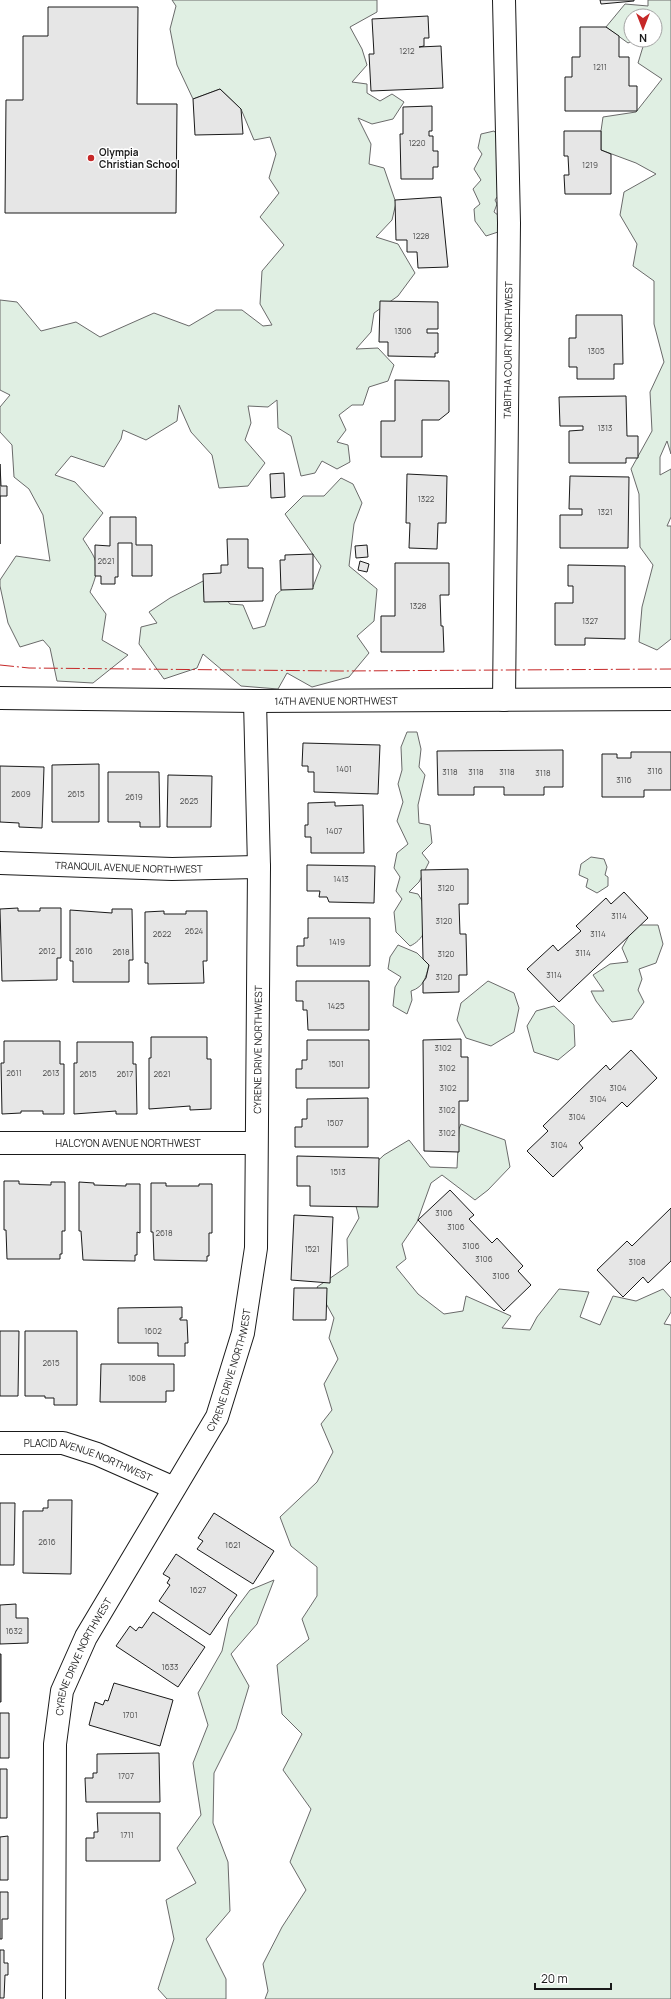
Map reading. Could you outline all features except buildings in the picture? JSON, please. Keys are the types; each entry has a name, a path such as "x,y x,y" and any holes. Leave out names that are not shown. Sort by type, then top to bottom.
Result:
{"street":[{"name":"TABITHA COURT NORTHWEST","path":"504,0 509,223 504,700"},
{"name":"14TH AVENUE NORTHWEST","path":"0,698 255,701 671,699"},
{"name":"CYRENE DRIVE NORTHWEST","path":"54,1999 55,1744 62,1691 86,1637 217,1417 243,1333 256,1248 259,867 255,701"},
{"name":"TRANQUIL AVENUE NORTHWEST","path":"0,864 172,869 259,867"},
{"name":"HALCYON AVENUE NORTHWEST","path":"0,1143 256,1143"},
{"name":"PLACID AVENUE NORTHWEST","path":"0,1443 63,1444 97,1454 174,1488"}],"green space":[{"path":"172,0 377,0 377,12 350,27 362,49 367,65 352,82 367,84 367,93 380,101 392,94 404,102 393,119 372,124 358,118 371,144 369,164 384,168 396,203 392,220 376,237 398,244 415,273 398,296 374,313 371,332 356,349 378,348 394,365 388,381 369,387 363,405 352,405 339,415 346,430 337,442 348,445 350,462 337,469 322,461 315,473 301,476 291,436 278,428 277,400 268,407 248,406 251,423 245,440 265,463 248,486 219,488 212,455 191,432 179,405 177,421 146,440 123,430 121,439 104,467 71,456 55,475 75,482 103,513 83,539 95,559 97,569 90,592 106,614 102,640 128,655 93,683 57,681 50,648 43,640 20,647 8,623 0,586 0,580 16,556 50,561 43,515 29,489 14,477 12,445 0,432 0,407 10,395 0,390 0,300 17,302 41,331 76,322 100,337 154,313 189,326 216,310 242,310 263,326 272,325 260,304 262,271 284,245 260,217 279,193 269,178 276,154 270,137 254,140 241,109 220,89 193,99 177,65 170,29 176,6"},
{"path":"648,0 671,0 671,454 667,441 660,457 660,475 671,469 671,517 667,526 671,526 671,639 657,650 639,642 642,607 653,565 640,547 639,494 631,469 652,431 650,392 664,362 654,324 654,281 633,266 637,244 620,215 624,192 656,174 636,163 601,150 603,117 636,112 662,79 638,63 643,48 663,48 663,8 623,8 623,39 606,27 625,4 648,6"},
{"path":"494,131 501,139 503,189 495,200 497,204 494,212 503,219 498,232 486,236 475,221 474,209 480,204 473,189 481,180 474,169 482,154 478,148 481,134"},
{"path":"341,478 353,484 362,503 354,524 349,566 377,589 374,621 357,636 369,653 349,677 312,687 287,673 278,689 241,686 203,654 197,668 164,679 139,644 141,627 157,623 149,612 170,598 209,578 230,604 243,605 253,629 265,626 276,595 288,584 313,587 321,566 285,514 303,496 324,496"},
{"path":"407,732 417,732 421,749 419,767 425,775 418,805 419,823 430,825 432,843 422,853 429,862 419,882 409,892 418,894 425,907 428,916 427,927 422,936 410,946 396,932 394,912 402,899 396,891 400,877 394,868 397,853 408,844 397,821 403,802 398,784 402,770 401,747"},
{"path":"591,857 604,859 607,867 605,875 608,877 608,886 597,893 586,887 588,879 579,875 581,864"},
{"path":"635,925 658,925 663,944 656,963 639,969 642,979 638,990 644,1002 632,1019 612,1022 596,1001 591,991 604,991 593,975 610,964 628,962 622,948"},
{"path":"398,945 417,953 429,965 422,984 411,991 412,1000 407,1014 393,1006 395,987 401,977 388,969 390,957"},
{"path":"488,981 514,993 519,1008 514,1032 491,1046 466,1038 457,1020 461,1003"},
{"path":"554,1006 574,1025 575,1046 558,1060 534,1052 527,1026 536,1011"},
{"path":"461,1124 505,1140 510,1167 488,1190 475,1200 442,1175 431,1183 417,1222 402,1244 406,1259 396,1267 418,1294 444,1314 463,1311 466,1296 511,1316 502,1328 530,1330 537,1317 559,1289 589,1292 580,1317 600,1325 613,1296 636,1301 663,1289 671,1298 671,1312 664,1324 671,1325 671,1999 265,1999 268,1991 263,1964 282,1927 306,1890 290,1862 311,1809 283,1770 302,1734 282,1714 277,1665 309,1639 302,1619 317,1596 317,1567 291,1546 280,1517 317,1482 333,1452 321,1424 332,1410 324,1384 338,1359 329,1338 334,1318 317,1287 348,1266 347,1239 359,1218 355,1202 366,1172 384,1155 409,1140 430,1167 457,1168 459,1129"},
{"path":"274,1580 257,1624 231,1654 249,1686 236,1729 214,1773 213,1823 228,1862 230,1911 206,1939 226,1979 226,1999 167,1999 158,1989 174,1939 166,1900 196,1883 177,1848 201,1815 193,1763 208,1725 198,1693 222,1651 229,1618 250,1590"}],"power":[{"path":"0,665 29,668 342,671 671,669"}],"place":[{"name":"Olympia Christian School","path":"91,158"}]}
